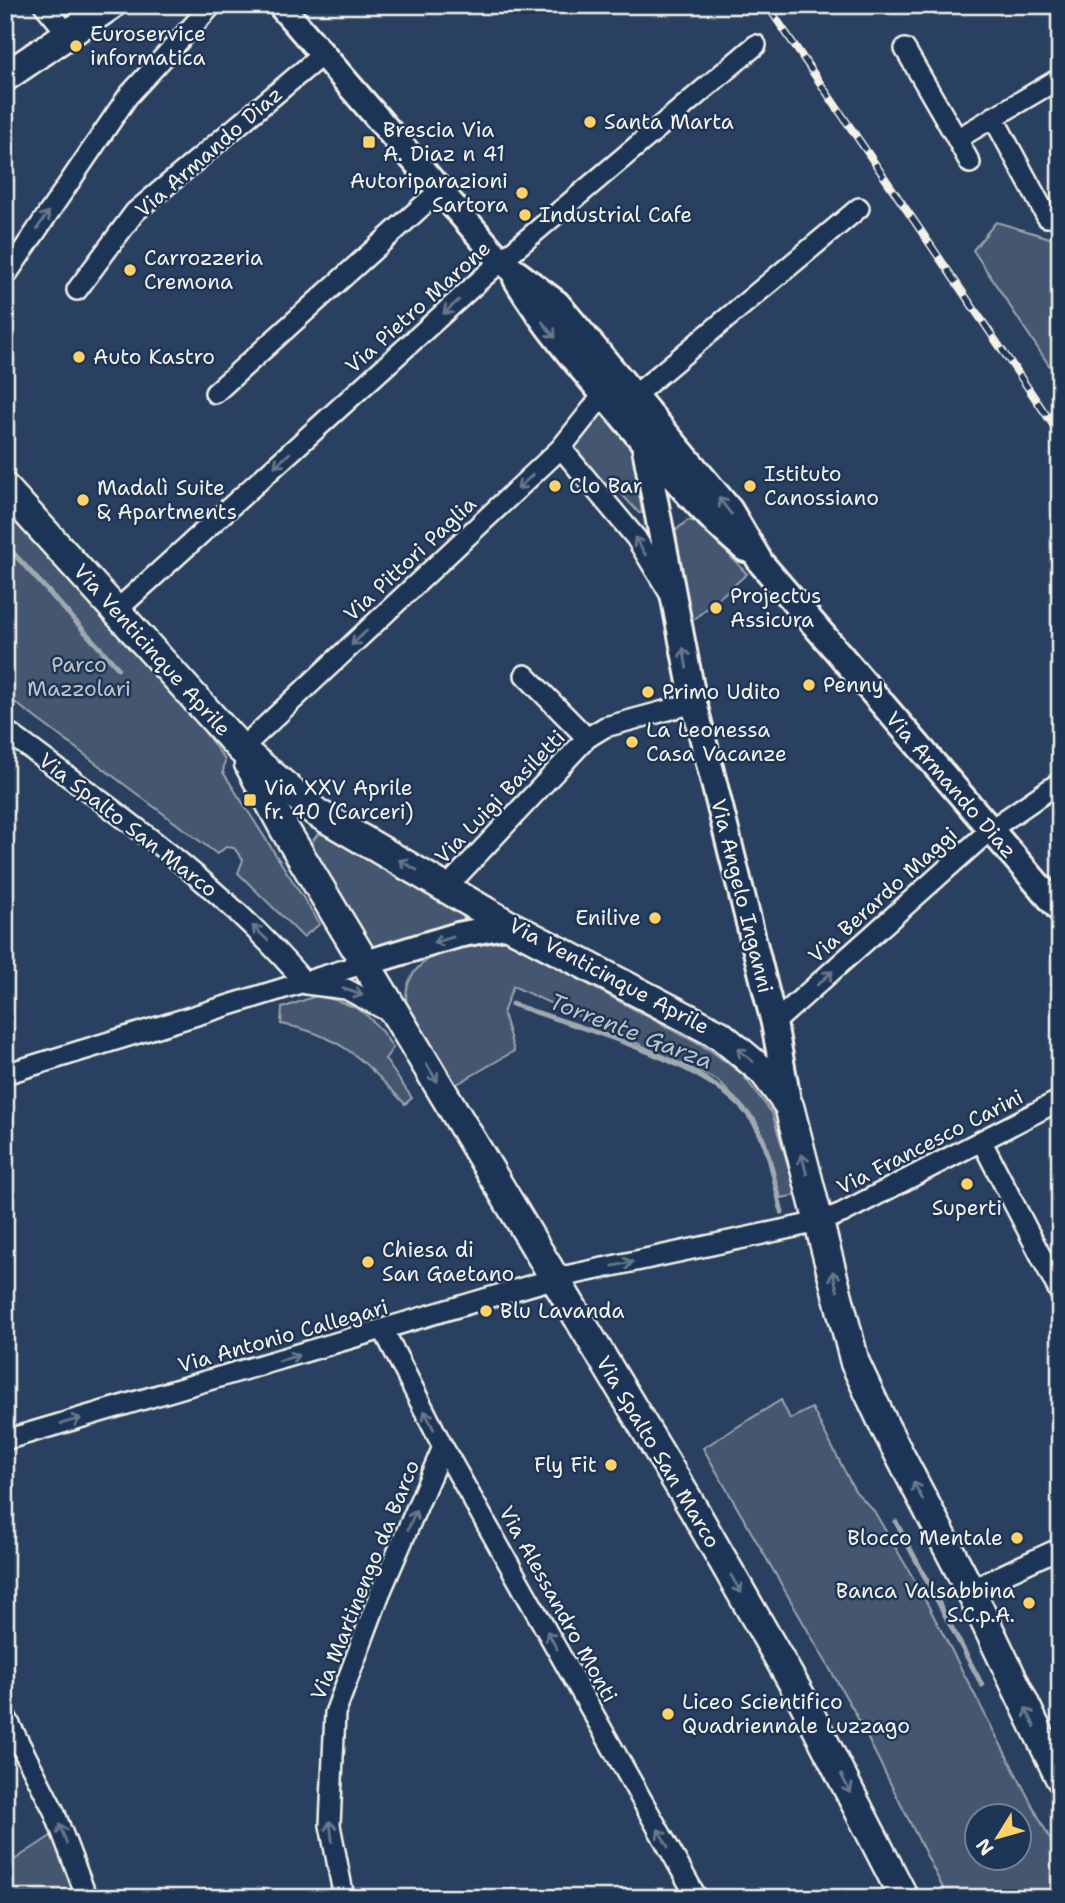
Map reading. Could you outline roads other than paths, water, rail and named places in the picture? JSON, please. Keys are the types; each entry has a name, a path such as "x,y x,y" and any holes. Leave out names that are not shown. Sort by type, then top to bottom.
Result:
{"main road":[{"path":"5,77 111,5"},
{"name":"Via Venticinque Aprile","path":"5,488 241,749 328,820 509,925 720,1035 763,1071 789,1106 855,1363 885,1427 970,1590 1060,1778"},
{"name":"Via Spalto San Marco","path":"241,749 296,849 556,1278 801,1697 898,1895"},
{"path":"296,849 306,831 328,820"}],"street":[{"path":"44,5 68,34"},
{"path":"5,277 128,96 212,5"},
{"name":"Via Armando Diaz","path":"280,5 507,267 539,318 642,441 705,513 761,563 1060,910"},
{"name":"Via Pietro Marone","path":"117,610 757,45"},
{"path":"905,49 970,163"},
{"name":"Via Armando Diaz","path":"77,290 135,212 323,54"},
{"path":"957,139 1060,78"},
{"path":"993,117 1047,217"},
{"path":"215,393 440,190"},
{"path":"635,395 859,208"},
{"name":"Via Armando Diaz","path":"507,267 557,303 730,510 761,563"},
{"name":"Via Pittori Paglia","path":"241,749 561,449 603,395"},
{"name":"Via Angelo Inganni","path":"635,395 694,703 774,1023 789,1106"},
{"name":"Via Angelo Inganni","path":"561,449 636,538 676,604"},
{"path":"663,540 672,519 684,510 705,513"},
{"name":"Via Luigi Basiletti","path":"525,675 587,738"},
{"name":"Via Luigi Basiletti","path":"446,888 587,738 605,727 694,703"},
{"name":"Via Spalto San Marco","path":"5,730 184,863 275,947 306,984"},
{"name":"Via Berardo Maggi","path":"774,1023 990,830 1060,782"},
{"path":"5,1074 306,984 458,935 509,925"},
{"path":"306,984 346,989 396,1015"},
{"name":"Via Francesco Carini","path":"819,1222 982,1142 1060,1100"},
{"path":"982,1142 1060,1293"},
{"name":"Via Antonio Callegari","path":"5,1440 384,1331 556,1278 819,1222"},
{"name":"Via Alessandro Monti","path":"384,1331 443,1447 697,1898"},
{"name":"Via Martinengo da Barco","path":"344,1898 330,1825 335,1713 380,1593 443,1447"},
{"path":"970,1590 1060,1548"},
{"path":"5,1715 54,1811 87,1898"}],"waterway":[{"name":"Torrente Garza","path":"5,544 118,668"},
{"name":"Torrente Garza","path":"512,1004 643,1049 708,1081 734,1100 753,1121 764,1142 782,1212"},
{"name":"Torrente Garza","path":"896,1522 982,1685"}],"railway":[{"path":"767,5 1060,435"}],"place":[{"name":"Euroservice informatica","path":"76,46"},
{"name":"Santa Marta","path":"590,122"},
{"name":"Brescia Via A. Diaz n 41","path":"369,142"},
{"name":"Autoriparazioni Sartora","path":"522,193"},
{"name":"Industrial Cafe","path":"525,215"},
{"name":"Carrozzeria Cremona","path":"130,270"},
{"name":"Auto Kastro","path":"79,357"},
{"name":"Clo Bar","path":"555,486"},
{"name":"Istituto Canossiano","path":"750,486"},
{"name":"Madalì Suite & Apartments","path":"83,500"},
{"name":"Projectus Assicura","path":"716,608"},
{"name":"Penny","path":"809,685"},
{"name":"Primo Udito","path":"648,692"},
{"name":"La Leonessa Casa Vacanze","path":"632,742"},
{"name":"Via XXV Aprile fr. 40 (Carceri)","path":"250,800"},
{"name":"Enilive","path":"655,918"},
{"name":"Superti","path":"967,1184"},
{"name":"Chiesa di San Gaetano","path":"368,1262"},
{"name":"Blu Lavanda","path":"486,1311"},
{"name":"Fly Fit","path":"611,1465"},
{"name":"Blocco Mentale","path":"1017,1538"},
{"name":"Banca Valsabbina S.C.p.A.","path":"1029,1603"},
{"name":"Liceo Scientifico Quadriennale Luzzago","path":"668,1714"}],"park label":[{"name":"Parco Mazzolari","path":"79,677"}]}
